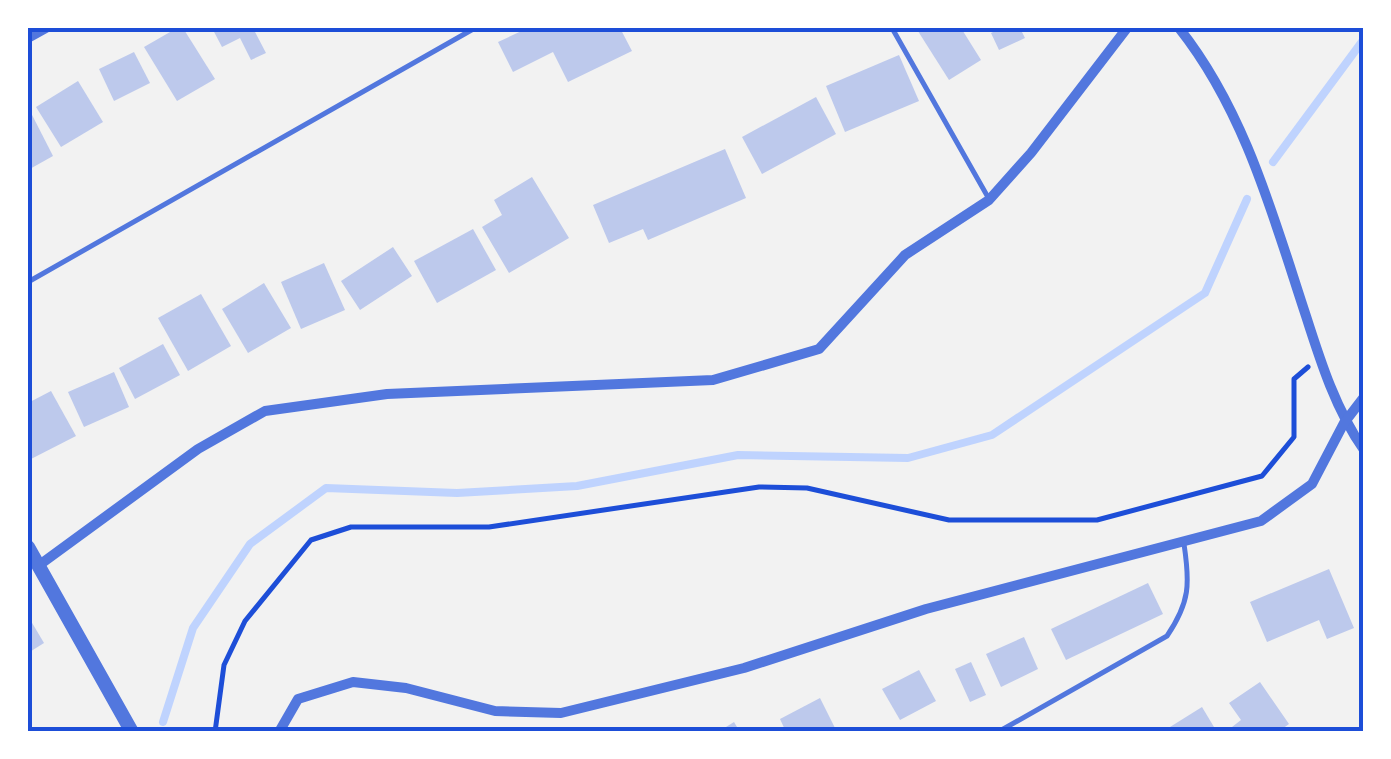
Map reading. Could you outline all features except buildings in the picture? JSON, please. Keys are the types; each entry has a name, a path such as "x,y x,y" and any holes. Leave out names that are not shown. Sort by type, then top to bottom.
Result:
{"street":[{"path":"28,38 46,28"},
{"path":"38,566 198,450 265,411 387,394 713,380 818,348 905,255 989,200 1031,154 1127,28"},
{"path":"1179,28 1200,54 1252,152 1319,357 1344,422 1364,450"},
{"path":"280,732 298,699 353,682 406,688 495,711 562,713 744,668 926,609 1262,521 1312,484 1344,422 1364,397"},
{"path":"28,546 132,732"}],"lane":[{"path":"28,282 475,28"},
{"path":"892,28 989,200"},
{"path":"998,732 1167,636 1184,610 1189,578 1184,541"}],"path":[{"path":"216,732 224,665 245,621 311,540 351,527 489,527 759,487 807,488 949,520 1097,520 1262,476 1294,437 1294,379 1319,357"}],"waterway":[{"path":"1273,162 1364,39"},
{"path":"163,722 193,628 250,544 326,488 457,493 577,486 738,455 908,458 992,435 1205,293 1247,199"}]}
